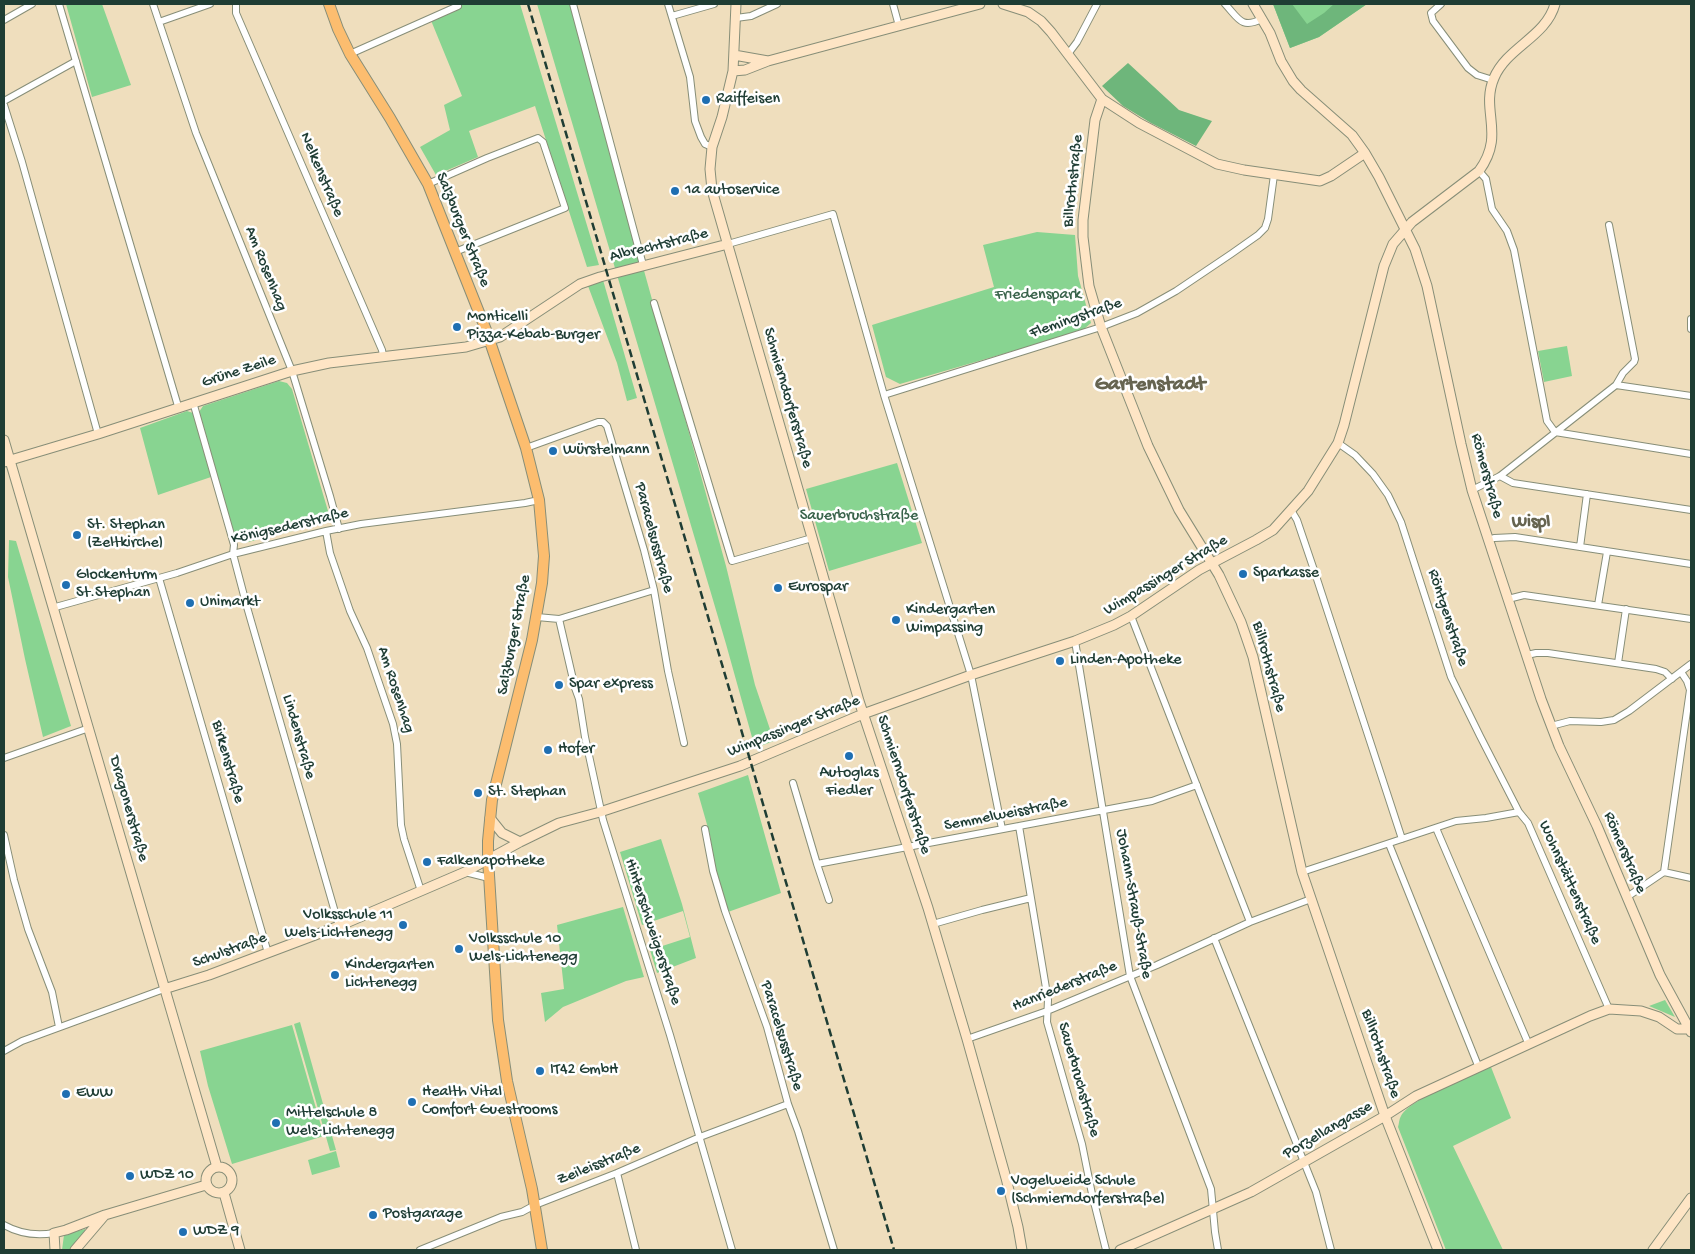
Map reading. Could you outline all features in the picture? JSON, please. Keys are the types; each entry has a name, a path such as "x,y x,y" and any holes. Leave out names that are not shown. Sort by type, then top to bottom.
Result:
{"main road":[{"name":"Salzburger Straße","path":"329,4 350,54 428,184 490,342 526,448 539,500 544,556 542,583 537,617 492,800 488,859 498,1018 507,1081 535,1205 542,1250"}],"street":[{"path":"4,20 32,4"},
{"path":"59,4 178,406"},
{"name":"Am Rosenhag","path":"153,4 196,133 292,370 339,529"},
{"path":"159,22 210,4"},
{"name":"Nelkenstraße","path":"236,4 236,13 383,356"},
{"path":"573,4 643,265"},
{"path":"668,4 690,77 695,121 700,137 705,144 712,147"},
{"path":"672,16 714,4"},
{"name":"Albrechtstraße","path":"490,342 500,338 580,284 643,265 728,244 712,190 710,169 712,147 724,110 733,71 736,4"},
{"path":"736,18 751,16 778,4"},
{"path":"893,4 899,26"},
{"path":"733,71 745,70 768,61 980,4"},
{"path":"1003,4 1028,12 1041,21 1102,99 1138,123 1217,164 1274,175 1320,181 1331,176 1365,153"},
{"path":"1068,54 1077,42 1097,4"},
{"path":"1225,4 1245,23 1252,24 1262,19"},
{"name":"Römerstraße","path":"1253,4 1293,81 1352,135 1365,153 1405,228 1420,263 1427,286 1472,490 1551,726 1597,826 1660,975 1690,1031"},
{"path":"1441,4 1431,13 1433,21 1468,68 1477,75 1493,80"},
{"name":"Wimpassinger Straße","path":"488,859 559,823 600,812 740,766 863,714 971,675 1100,632 1131,616 1200,570 1273,530 1308,491 1338,443 1384,266 1393,244 1405,228 1479,171 1487,160 1493,132 1490,96 1493,80 1497,71 1506,60 1542,28 1553,11 1555,4"},
{"path":"350,54 458,6"},
{"path":"734,55 768,61"},
{"path":"4,101 76,61"},
{"name":"Billrothstraße","path":"1102,99 1095,120 1083,226 1089,286 1102,327 1148,446 1168,489 1221,579 1253,657 1302,872 1385,1116 1438,1250"},
{"path":"4,105 22,162 98,434"},
{"path":"428,184 538,138 543,142 565,208 455,252"},
{"path":"1479,171 1486,179 1492,208 1512,240 1547,421 1556,432 1691,454"},
{"name":"Flemingstraße","path":"884,395 1102,327 1137,313 1176,291 1258,235 1265,228 1274,175"},
{"path":"728,244 834,214 884,395 971,675 1002,829"},
{"path":"1472,490 1500,476 1556,432 1616,384 1634,362 1635,359 1609,225"},
{"name":"Schmierndorferstraße","path":"728,244 863,714 933,924 967,1039 1006,1178 1022,1250"},
{"path":"654,303 732,561 812,538"},
{"path":"1691,319 1691,329"},
{"name":"Grüne Zeile","path":"7,461 98,434 178,406 292,370 329,363 466,347 490,342"},
{"path":"1616,384 1691,396"},
{"name":"Lindenstraße","path":"193,402 234,545 233,554 339,926"},
{"name":"Paracelsusstraße","path":"526,448 598,422 603,422 607,426 654,590 668,671 684,743"},
{"name":"Dragonerstraße","path":"4,440 7,461 89,728 217,1167 224,1168 230,1173 232,1181 229,1189 224,1193 240,1250"},
{"name":"Röntgenstraße","path":"1338,443 1355,455 1373,474 1388,495 1401,522 1451,676 1520,812"},
{"path":"1500,476 1513,482 1691,510"},
{"path":"1580,547 1587,494"},
{"name":"Königsederstraße","path":"52,608 159,578 233,554 326,531 361,524 525,504 539,500"},
{"path":"1291,510 1297,520 1402,839"},
{"name":"Am Rosenhag","path":"326,531 330,553 350,611 367,648 393,724 398,744 401,825 421,891"},
{"path":"1488,540 1515,537 1691,564"},
{"path":"1598,606 1607,552"},
{"name":"Birkenstraße","path":"159,578 268,953"},
{"path":"537,617 559,619 654,590"},
{"path":"1508,599 1524,595 1691,619"},
{"path":"1618,663 1626,609"},
{"path":"1131,616 1250,922"},
{"name":"Hinterschweigerstraße","path":"559,619 579,699 600,812 670,1035 732,1250"},
{"name":"Johann-Strauß-Straße","path":"1075,641 1130,976 1211,1189 1218,1250"},
{"path":"1527,656 1548,652 1618,663 1661,670 1672,679"},
{"path":"1551,726 1570,721 1601,722 1614,720 1629,711 1691,664"},
{"path":"1664,872 1690,690 1688,680 1681,672"},
{"path":"4,758 89,728"},
{"path":"793,783 828,900"},
{"name":"Semmelweisstraße","path":"817,864 1152,801 1197,785"},
{"name":"Wohnstättenstraße","path":"1302,872 1456,821 1520,812 1528,823 1609,1009"},
{"path":"490,818 502,833 520,842"},
{"name":"Sauerbruchstraße","path":"1019,826 1048,1000 1047,1022 1082,1144 1106,1250"},
{"path":"1436,828 1529,1045"},
{"name":"Paracelsusstraße","path":"705,829 713,871 722,903 767,1027 788,1104 834,1250"},
{"path":"4,835 14,880 28,928 52,992 59,1027"},
{"path":"1388,844 1480,1068"},
{"name":"Schulstraße","path":"4,1051 22,1041 59,1027 339,926 465,872 488,859"},
{"path":"465,872 489,878"},
{"path":"1627,897 1664,872 1691,878"},
{"path":"933,924 1032,898"},
{"name":"Hanriederstraße","path":"967,1039 1047,1011 1250,922 1311,899"},
{"path":"1214,938 1316,1192 1331,1250"},
{"name":"Porzellangasse","path":"1120,1250 1251,1192 1385,1116 1416,1096 1590,1016 1609,1009 1641,1010 1659,1017 1677,1029 1690,1031"},
{"name":"Zeileisstraße","path":"420,1250 501,1217 522,1212 700,1137 788,1104"},
{"path":"217,1167 210,1170 206,1176 206,1185 209,1190 216,1194 224,1193"},
{"path":"617,1173 636,1250"},
{"path":"4,1225 26,1234 40,1236 66,1230 105,1215 206,1185"},
{"path":"1653,1250 1691,1198"},
{"path":"75,1250 105,1215"},
{"path":"54,1233 55,1250"}],"green space":[{"path":"66,4 102,4 131,85 92,97"},
{"path":"462,4 520,4 599,265 587,267 535,106 469,131 478,157 436,175 420,147 450,130 444,105 462,96 430,18"},
{"path":"537,4 570,4 726,566 755,685 774,741 755,748 726,644"},
{"path":"1273,4 1367,4 1319,37 1290,48"},
{"path":"1273,4 1292,4 1307,24 1334,4 1367,4 1319,37 1290,48"},
{"path":"1128,63 1179,110 1212,121 1196,146 1123,106 1102,86"},
{"name":"Friedenspark","path":"1037,232 1075,235 1078,276 1091,323 1084,329 900,384 886,377 872,325 994,287 983,245"},
{"path":"603,280 637,398 627,401 617,363 588,286"},
{"path":"1567,346 1572,376 1544,382 1538,351"},
{"path":"279,381 287,383 292,389 328,511 327,519 321,524 244,543 236,541 199,412 203,406"},
{"path":"187,411 193,413 211,477 158,495 140,428"},
{"name":"Sauerbruchstraße","path":"897,463 922,543 829,571 806,489"},
{"path":"9,540 16,541 71,726 43,737 8,577"},
{"path":"748,775 781,893 728,912 715,871 710,835 698,793"},
{"path":"661,839 682,904 696,958 657,973 650,950 690,937 683,911 642,925 620,852"},
{"path":"623,907 644,977 626,981 563,1007 545,1022 541,993 564,989 557,925"},
{"path":"1665,1000 1675,1017 1649,1006"},
{"path":"300,1022 336,1150 330,1151 294,1024"},
{"path":"292,1025 324,1136 232,1164 208,1086 200,1051"},
{"path":"1491,1067 1511,1118 1453,1146 1503,1250 1446,1250 1398,1127 1399,1120 1407,1109 1428,1095"},
{"path":"336,1151 340,1167 312,1175 308,1160"},
{"path":"85,1229 69,1250 62,1250 64,1235"}],"railway":[{"path":"528,4 894,1250"}],"place":[{"name":"Raiffeisen","path":"706,100"},
{"name":"1a autoservice","path":"675,191"},
{"name":"Monticelli Pizza-Kebab-Burger","path":"457,327"},
{"name":"Würstelmann","path":"553,451"},
{"name":"St. Stephan (Zeltkirche)","path":"77,535"},
{"name":"Sparkasse","path":"1243,574"},
{"name":"Glockenturm St.Stephan","path":"66,585"},
{"name":"Eurospar","path":"778,588"},
{"name":"Unimarkt","path":"190,603"},
{"name":"Kindergarten Wimpassing","path":"896,620"},
{"name":"Linden-Apotheke","path":"1060,661"},
{"name":"Spar express","path":"559,685"},
{"name":"Hofer","path":"548,750"},
{"name":"Autoglas Fiedler","path":"849,756"},
{"name":"St. Stephan","path":"478,793"},
{"name":"Falkenapotheke","path":"427,862"},
{"name":"Volksschule 11 Wels-Lichtenegg","path":"403,925"},
{"name":"Volksschule 10 Wels-Lichtenegg","path":"459,949"},
{"name":"Kindergarten Lichtenegg","path":"335,975"},
{"name":"IT42 GmbH","path":"540,1071"},
{"name":"EWW","path":"66,1094"},
{"name":"Health Vital Comfort Guestrooms","path":"412,1102"},
{"name":"Mittelschule 8 Wels-Lichtenegg","path":"276,1123"},
{"name":"WDZ 10","path":"130,1176"},
{"name":"Vogelweide Schule (Schmierndorferstraße)","path":"1001,1191"},
{"name":"Postgarage","path":"373,1215"},
{"name":"WDZ 9","path":"183,1232"}],"district":[{"name":"Gartenstadt","path":"1150,386"},
{"name":"Wispl","path":"1531,523"}]}
